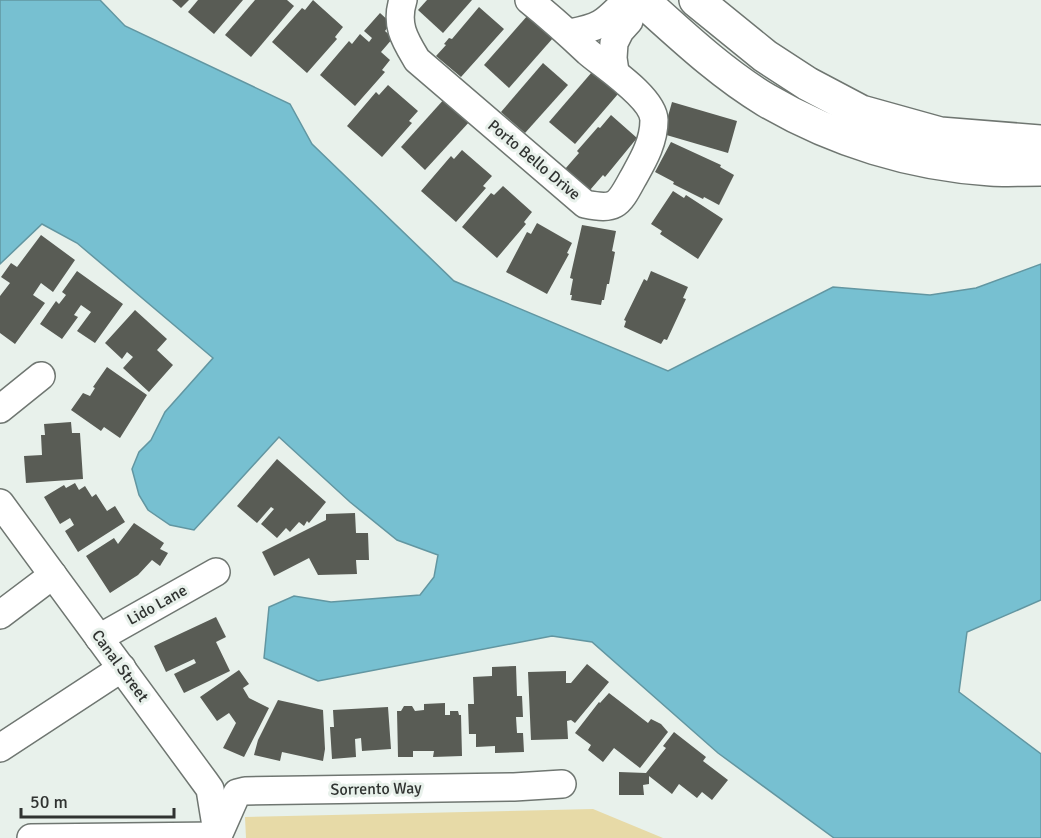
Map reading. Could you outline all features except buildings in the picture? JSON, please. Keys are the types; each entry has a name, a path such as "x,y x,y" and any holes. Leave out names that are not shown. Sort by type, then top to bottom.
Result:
{"main road":[{"path":"642,0 718,65 765,99 807,122 843,137 937,163 991,169 1041,169"},
{"path":"696,0 765,56 808,84 861,112 940,134 1041,142"}],"street":[{"name":"Porto Bello Drive","path":"403,0 400,9 402,33 417,60 585,204 605,208 621,200 648,150 654,118 641,96 529,0"},
{"path":"570,33 593,29 606,21 627,0"},
{"path":"615,72 614,43 620,31 629,21 633,0"},
{"path":"0,410 41,376"},
{"name":"Canal Street","path":"0,503 210,789 218,837"},
{"name":"Lido Lane","path":"99,638 216,572"},
{"path":"0,615 53,575"},
{"path":"0,748 122,668"},
{"name":"Sorrento Way","path":"218,837 237,793 244,791 514,787 562,784"},
{"path":"31,838 218,837"}],"shaded area":[{"path":"593,809 663,838 246,838 245,817"}],"water":[{"path":"0,0 100,0 125,26 290,104 312,144 454,281 668,371 833,287 930,295 976,288 1041,264 1041,600 967,632 959,692 1041,754 1041,838 834,838 718,753 592,642 552,636 318,681 264,658 269,607 294,596 331,602 420,595 434,577 438,555 397,540 350,502 279,437 194,530 170,525 148,510 139,495 132,469 139,452 151,440 165,412 213,358 77,243 42,224 0,264"}]}
